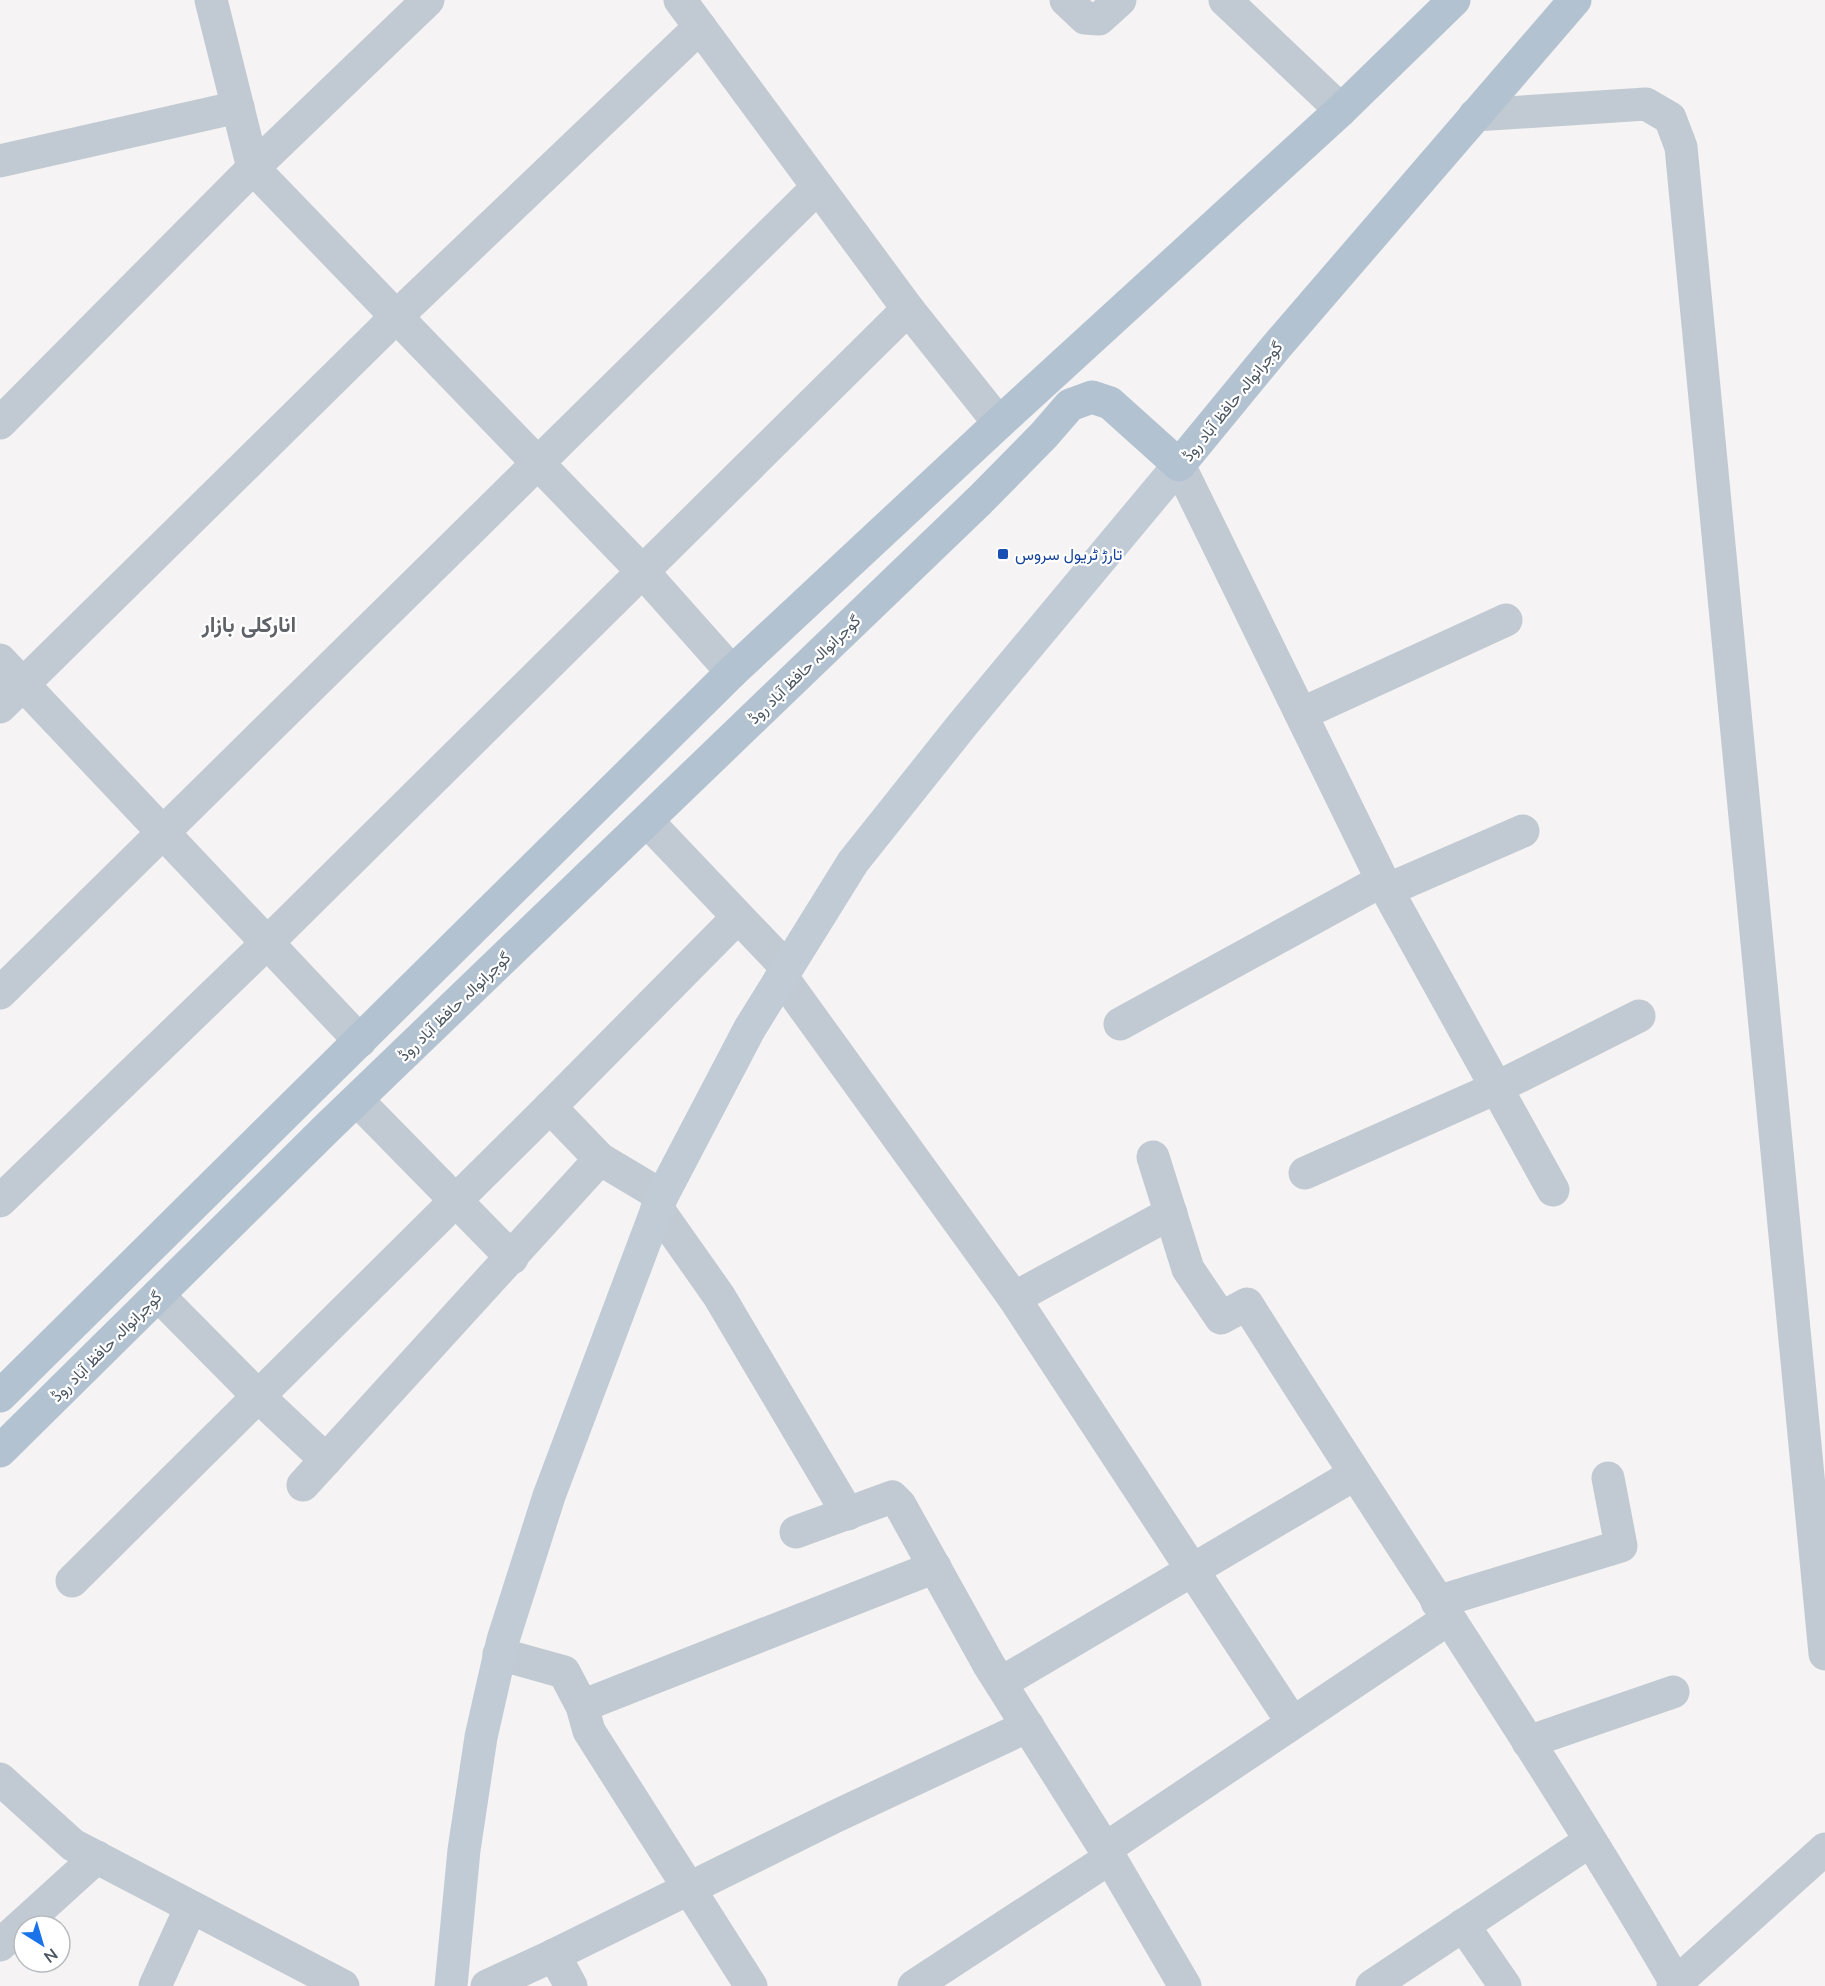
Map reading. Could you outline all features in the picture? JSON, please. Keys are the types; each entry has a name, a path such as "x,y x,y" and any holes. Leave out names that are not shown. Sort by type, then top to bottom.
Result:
{"main road":[{"path":"0,1395 732,672 999,423 1341,110 1454,0"},
{"name":"گوجرانوالہ حافظ آباد روڈ","path":"0,1451 357,1100 980,500 1070,405 1092,397 1110,403 1179,465 1276,347 1575,0"},
{"path":"451,1986 464,1850 481,1737 500,1654 549,1496 660,1202 750,1028 853,862 963,724 1179,465"}],"street":[{"path":"211,0 253,168 644,572 732,672"},
{"path":"0,423 253,168 428,0"},
{"path":"680,0 908,309 999,423"},
{"path":"1066,0 1085,18 1099,20 1120,0"},
{"path":"1225,0 1341,110"},
{"path":"0,707 397,316 700,27"},
{"path":"1474,115 1646,104 1670,118 1681,147 1825,1654"},
{"path":"0,161 238,106"},
{"path":"0,993 818,187"},
{"path":"0,1201 267,943 908,309"},
{"path":"1179,465 1385,885 1553,1190"},
{"path":"1301,714 1506,620"},
{"path":"0,660 360,1041"},
{"path":"647,821 738,917 785,973 1014,1298 1292,1722"},
{"path":"1120,1024 1385,885 1523,831"},
{"path":"72,1581 550,1107 738,917"},
{"path":"1305,1173 1496,1088 1639,1016"},
{"path":"357,1100 512,1258"},
{"path":"550,1107 600,1159 660,1202 720,1296 848,1514"},
{"path":"1153,1158 1188,1269 1221,1318 1247,1304 1528,1742 1675,1984 1825,1849"},
{"path":"303,1485 600,1159"},
{"path":"1014,1298 1171,1213"},
{"path":"158,1295 258,1396 326,1460"},
{"path":"1001,1683 1355,1474"},
{"path":"914,1986 1292,1722 1443,1610 1620,1546 1608,1478"},
{"path":"796,1532 892,1497 900,1505 1001,1683 1107,1853 1185,1986"},
{"path":"582,1706 935,1567"},
{"path":"500,1654 564,1672 582,1706 589,1731 751,1986"},
{"path":"1528,1742 1673,1692"},
{"path":"487,1986 834,1816 1028,1726"},
{"path":"0,1779 73,1845 342,1986"},
{"path":"1372,1986 1590,1841"},
{"path":"0,1945 97,1857"},
{"path":"155,1986 191,1907"},
{"path":"1463,1925 1505,1986"},
{"path":"554,1955 571,1986"}],"place":[{"name":"تارڑ ٹریول سروس","path":"1003,554"}],"district":[{"name":"انارکلی بازار","path":"249,624"}]}
